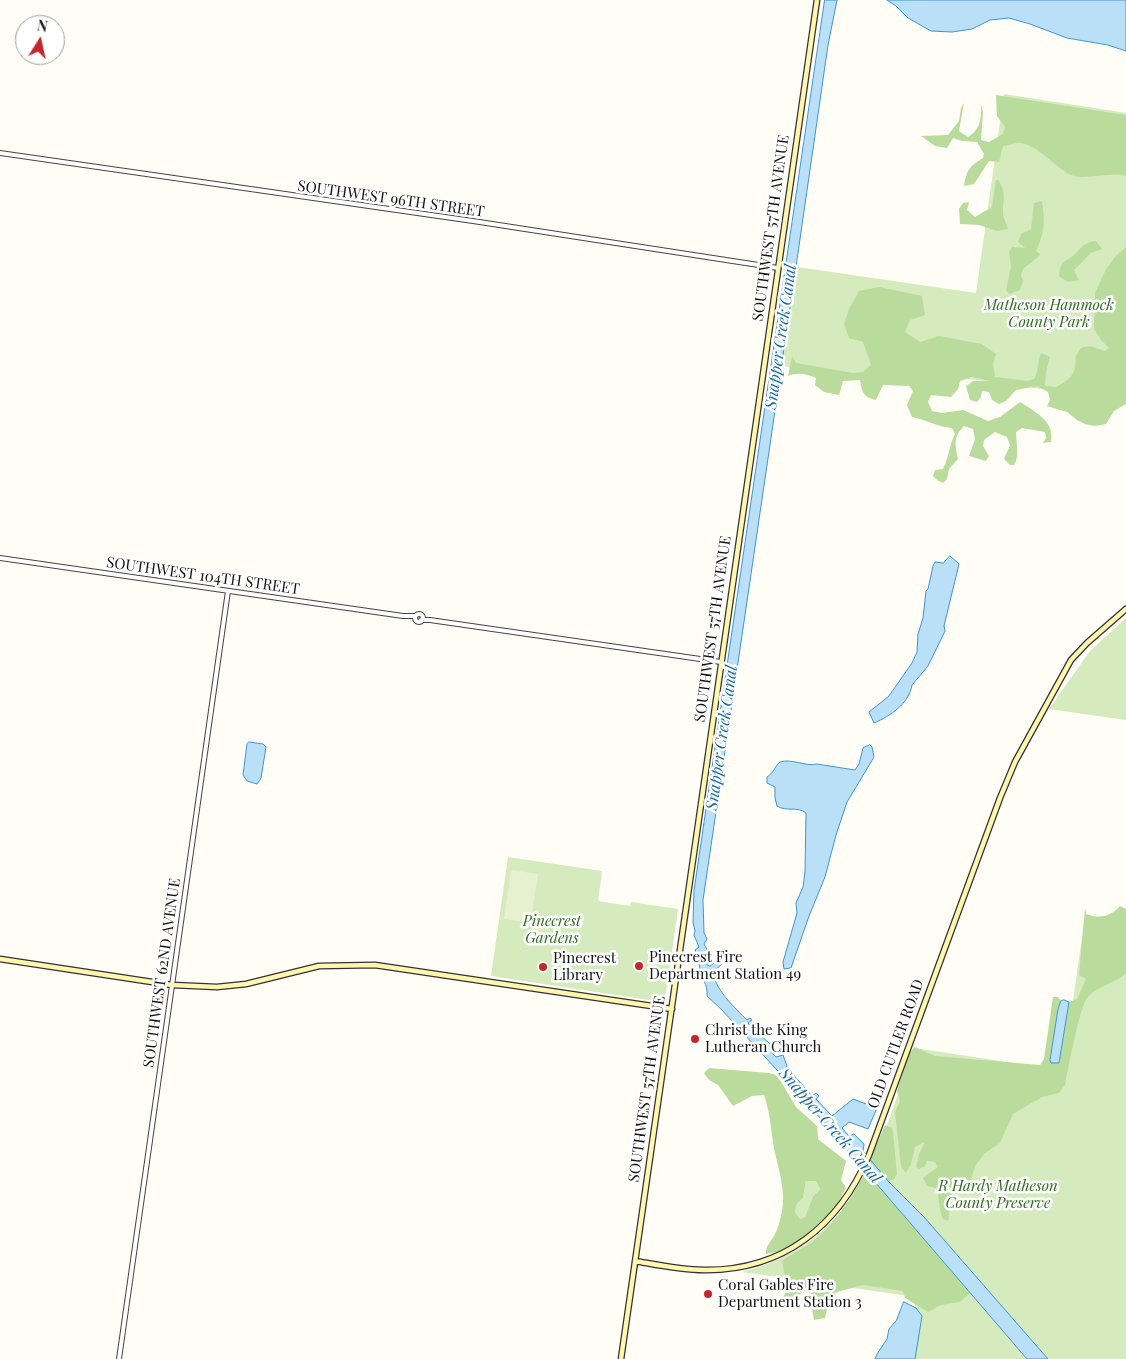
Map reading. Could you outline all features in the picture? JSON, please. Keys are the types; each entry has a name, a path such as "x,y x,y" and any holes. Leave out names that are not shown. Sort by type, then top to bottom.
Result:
{"main road":[{"name":"SOUTHWEST 57TH AVENUE","path":"635,1261 817,0"},
{"name":"OLD CUTLER ROAD","path":"635,1261 689,1270 713,1270 740,1267 774,1257 802,1242 824,1225 848,1197 869,1155 1000,798 1015,762 1070,660 1126,609"},
{"path":"0,959 172,984 230,987 319,966 375,965 672,1009"},
{"path":"621,1359 635,1261"}],"street":[{"name":"SOUTHWEST 96TH STREET","path":"0,153 473,221 778,268"},
{"name":"SOUTHWEST 104TH STREET","path":"0,558 403,616 415,618 417,621 422,618 722,662"},
{"name":"SOUTHWEST 62ND AVENUE","path":"119,1359 228,591"}],"green space":[{"name":"Matheson Hammock County Park","path":"1004,94 1126,113 1126,401 935,374 906,385 782,366 797,267 976,293"},
{"path":"996,95 1126,115 1126,176 1077,177 1065,172 1031,146 1018,143 1003,146 999,162 989,161 974,184 964,186 969,169 983,158 984,154 977,142 953,138 947,148 935,146 921,136 948,135 959,121 961,108 964,103 959,131 968,137 976,131 980,119 981,105 983,112 981,140 989,142 1003,134 1005,127 997,116"},
{"path":"996,180 998,180 1004,192 1003,215 1008,229 997,231 979,225 960,224 959,209 963,203 969,202 967,210 975,217 992,207"},
{"path":"1042,201 1044,227 1036,251 1040,254 1023,269 1021,275 1023,281 1020,290 1009,294 1006,290 1011,267 1009,252 1012,247 1025,248 1018,242 1021,234 1031,229 1034,203"},
{"path":"1096,241 1102,249 1091,253 1074,270 1079,280 1068,282 1059,276 1062,263 1072,257 1084,245"},
{"path":"1126,247 1126,404 1114,411 1106,424 1095,426 1085,424 1067,412 1047,406 1050,400 1048,392 1037,386 1016,390 1006,401 999,404 992,400 989,392 982,391 981,397 977,402 970,400 966,386 973,381 990,381 972,377 960,381 958,389 951,397 931,395 928,402 932,411 942,413 963,410 988,421 1000,417 1020,402 1043,418 1050,428 1051,442 1043,443 1046,438 1045,432 1022,428 1016,432 1017,454 1014,465 1010,465 1004,459 1010,445 1007,437 995,432 984,440 983,446 989,456 986,461 969,456 975,439 973,429 964,426 956,437 958,459 949,469 947,479 943,483 933,476 935,470 943,469 955,434 952,428 912,417 907,405 913,391 909,386 883,385 876,400 864,394 860,380 843,381 839,395 824,392 815,385 816,378 798,374 788,376 792,356 796,363 853,373 863,372 871,365 863,342 849,338 844,324 849,309 859,291 879,287 922,296 925,315 910,320 905,332 920,342 939,336 982,344 996,354 993,364 995,377 1028,381 1036,376 1041,353 1050,357 1045,386 1056,387 1073,374 1076,357 1081,348 1090,346 1105,351 1109,348 1094,329 1095,293 1106,269"},
{"path":"1126,618 1126,720 1049,709 1090,651"},
{"name":"Pinecrest Gardens","path":"508,857 602,871 598,901 630,906 631,902 678,909 665,999 662,1002 491,976"},
{"path":"511,870 538,874 530,923 504,919"},
{"path":"1120,906 1126,909 1126,973 1117,980 1096,990 1084,1003 1065,1085 1059,1093 1042,1097 1013,1114 1000,1143 984,1154 975,1166 968,1190 952,1194 948,1221 943,1219 936,1188 927,1186 923,1178 938,1167 935,1162 927,1161 925,1166 919,1169 916,1167 919,1154 925,1142 915,1147 911,1164 906,1173 901,1167 895,1112 900,1101 897,1091 909,1053 915,1047 935,1056 1040,1065 1044,1059 1053,997 1058,997 1061,1001 1058,1009 1059,1063 1069,1002 1077,999 1086,979 1079,975 1085,908 1086,914 1100,917 1112,913"},
{"name":"R Hardy Matheson County Preserve","path":"1085,917 1126,923 1126,1359 906,1359 916,1297 742,1272 782,1258 814,1238 839,1214 859,1186 875,1155 889,1121 914,1048 1027,1065 1059,1063 1069,1002 1073,1001"},
{"path":"709,1068 777,1075 796,1107 817,1126 818,1139 846,1161 841,1180 846,1188 836,1206 803,1237 775,1252 766,1254 778,1226 782,1212 783,1195 764,1095 752,1096 733,1106 718,1085 709,1080 704,1073","holes":["806,1181 816,1181 820,1189 813,1196 805,1217 800,1219 795,1212 797,1204 803,1198"]},
{"path":"885,1125 892,1128 893,1132 897,1174 894,1179 888,1181 870,1160"},
{"path":"866,1172 970,1293 960,1302 941,1305 928,1312 905,1298 903,1291 863,1285 837,1292 829,1301 825,1318 814,1320 812,1309 813,1295 804,1291 792,1300 783,1299 787,1287 782,1261 812,1242 828,1227 848,1201"},
{"path":"806,1181 816,1181 820,1189 813,1196 805,1217 800,1219 795,1212 797,1204 803,1198"}],"water":[{"name":"Snapper Creek Canal","path":"825,0 837,0 828,45 703,900 704,933 707,939 704,944 708,951 707,965 710,966 719,959 722,964 714,971 714,977 721,991 747,1020 750,1018 752,1020 748,1023 752,1028 756,1024 760,1028 757,1032 770,1044 772,1053 776,1057 783,1055 787,1066 785,1070 791,1072 812,1096 816,1093 819,1096 816,1099 832,1116 853,1099 877,1108 868,1129 849,1122 842,1128 849,1136 854,1134 864,1144 863,1151 888,1181 924,1217 1048,1359 1027,1359 808,1104 707,996 695,950 699,947 694,935 694,891"},
{"path":"887,0 1126,0 1126,51 1108,45 1067,38 1009,18 990,20 972,29 952,32 931,31 908,18"},
{"path":"950,556 959,564 944,626 945,631 928,666 912,685 903,704 886,717 874,723 869,712 889,696 912,663 917,652 918,634 923,618 926,591 933,566 935,562 943,563"},
{"path":"249,742 263,744 266,747 261,778 257,784 247,781 243,775 247,744"},
{"path":"870,745 874,757 847,802 825,877 791,968 784,969 783,962 797,913 796,903 803,887 806,813 777,806 775,787 767,783 767,777 780,762 785,761 855,770 859,764 863,748"},
{"path":"1061,1001 1069,1002 1059,1063 1051,1063 1058,1009"},
{"path":"904,1302 916,1308 922,1316 915,1359 875,1359 887,1339 889,1329 896,1321"}],"place":[{"name":"Pinecrest Fire Department Station 49","path":"639,966"},
{"name":"Pinecrest Library","path":"543,967"},
{"name":"Christ the King Lutheran Church","path":"695,1039"},
{"name":"Coral Gables Fire Department Station 3","path":"708,1294"}]}
